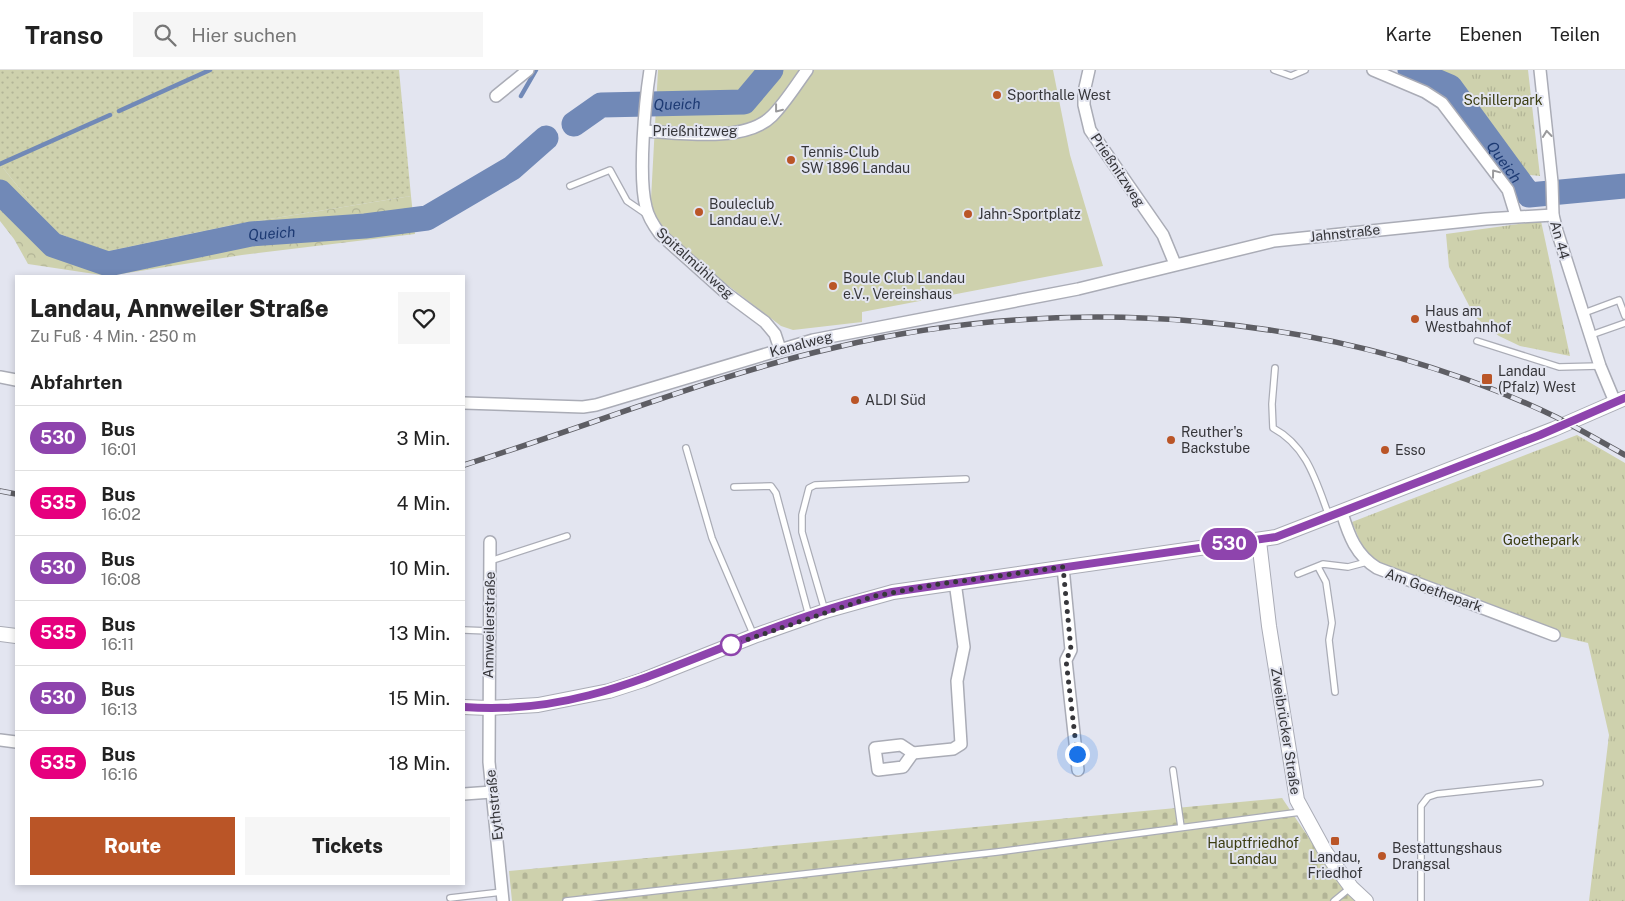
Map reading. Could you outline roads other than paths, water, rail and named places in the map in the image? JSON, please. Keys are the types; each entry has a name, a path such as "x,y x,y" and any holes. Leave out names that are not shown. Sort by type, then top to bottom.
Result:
{"street":[{"path":"496,96 528,70"},
{"name":"Spitalmühlweg","path":"650,70 645,131 644,198 650,217 660,234 726,293 765,322 774,334 780,349"},
{"name":"Prießnitzweg","path":"645,131 732,133 754,128 772,116 807,70"},
{"name":"Prießnitzweg","path":"1089,70 1084,92 1084,105 1090,130 1163,235 1175,264"},
{"path":"1373,70 1442,102 1508,190 1516,216"},
{"name":"An 44","path":"1540,70 1552,182 1553,215 1570,275 1600,366 1620,400"},
{"name":"Jahnstraße","path":"1140,274 1274,241 1516,216 1553,215"},
{"name":"Kanalweg","path":"465,402 575,407 596,405 780,349 870,327 1018,302 1140,274"},
{"path":"0,377 15,380"},
{"path":"465,707 488,708 560,702 609,691 643,680 754,636 825,611 884,594 954,582 1259,540 1290,533 1620,400"},
{"path":"1336,516 1367,562"},
{"name":"Zweibrücker Straße","path":"1259,540 1264,589 1292,777 1301,812 1326,853 1351,887 1366,901"},
{"name":"Annweilerstraße","path":"488,708 490,542"},
{"name":"Am Goethepark","path":"1367,562 1377,568 1554,634"},
{"path":"1063,567 1071,650 1066,660 1078,770"},
{"path":"913,753 953,749 961,744 957,681 964,647 954,582"},
{"path":"0,634 15,636"},
{"name":"Eythstraße","path":"488,708 492,792 503,897"},
{"path":"0,740 15,742"},
{"path":"465,794 492,792"}],"lane":[{"path":"1274,70 1291,76 1305,70"},
{"path":"570,186 610,170 627,201 650,217"},
{"path":"1584,313 1619,300 1625,316"},
{"path":"1591,334 1625,323"},
{"path":"1477,341 1559,367 1600,366"},
{"path":"1275,368 1272,404 1273,428 1292,441 1305,457 1336,516"},
{"path":"686,448 712,538 754,636"},
{"path":"825,611 802,532 802,515 809,488 815,485 966,479"},
{"path":"734,487 771,486 776,493 809,617"},
{"path":"490,561 567,536"},
{"path":"1298,574 1324,564 1348,567 1367,562"},
{"path":"1318,567 1326,582 1332,623 1329,640 1335,692"},
{"path":"465,630 489,631"},
{"path":"1173,770 1181,827"},
{"path":"1421,901 1421,806 1428,797 1437,794 1540,783"},
{"path":"566,901 997,852 1301,812"},
{"path":"1334,901 1351,887"},
{"path":"450,898 503,897"}],"waterway":[{"path":"119,111 210,70"},
{"path":"521,96 536,70"},
{"name":"Queich","path":"574,124 601,105 744,102 771,70"},
{"name":"Queich","path":"1410,70 1450,87 1529,195 1625,186"},
{"path":"0,164 110,115"},
{"name":"Queich","path":"0,192 53,245 108,264 251,234 365,226 427,218 512,168 546,138"}],"railway":[{"path":"465,465 740,373 833,348 923,331 1015,320 1108,317 1200,322 1293,334 1383,354 1471,381 1556,417 1625,455"},
{"path":"0,491 15,494"}],"place":[{"name":"Sporthalle West","path":"997,95"},
{"name":"Tennis-Club SW 1896 Landau","path":"791,160"},
{"name":"Bouleclub Landau e.V.","path":"699,212"},
{"name":"Jahn-Sportplatz","path":"968,214"},
{"name":"Boule Club Landau e.V., Vereinshaus","path":"833,286"},
{"name":"Haus am Westbahnhof","path":"1415,319"},
{"name":"Landau (Pfalz) West","path":"1487,379"},
{"name":"ALDI Süd","path":"855,400"},
{"name":"Reuther's Backstube","path":"1171,440"},
{"name":"Esso","path":"1385,450"},
{"name":"Landau, Friedhof","path":"1335,841"},
{"name":"Bestattungshaus Drangsal","path":"1382,856"}],"park label":[{"name":"Schillerpark","path":"1503,100"},
{"name":"Goethepark","path":"1541,540"},
{"name":"Hauptfriedhof Landau","path":"1253,852"}]}
